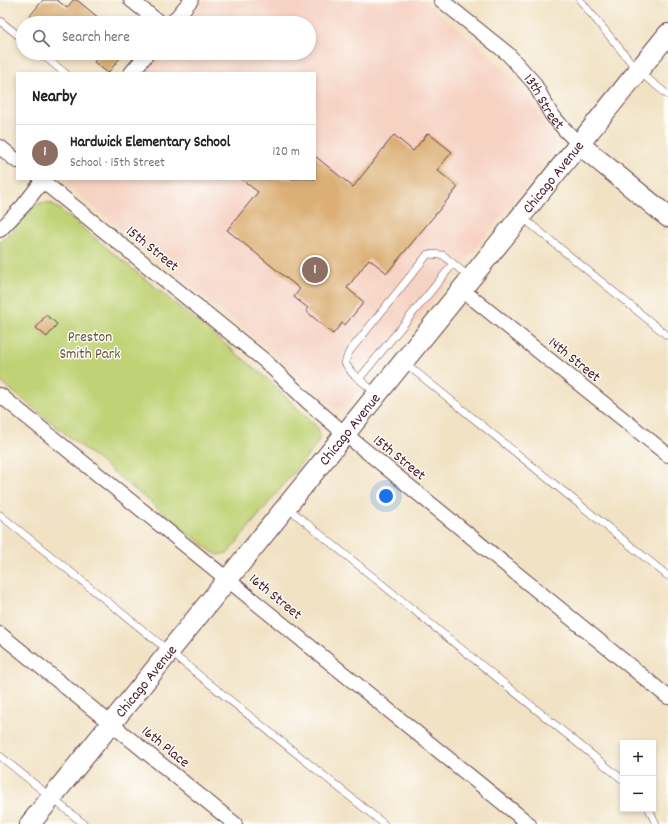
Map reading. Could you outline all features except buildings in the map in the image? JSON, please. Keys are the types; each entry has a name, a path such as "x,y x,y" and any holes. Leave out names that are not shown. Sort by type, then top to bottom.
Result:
{"street":[{"path":"131,0 151,16"},
{"path":"178,16 191,0"},
{"name":"13th Street","path":"441,0 508,54 534,83 551,114 579,144 668,217"},
{"name":"Chicago Avenue","path":"30,824 668,34"},
{"path":"132,72 142,60"},
{"path":"0,147 16,160"},
{"path":"0,230 23,206 42,180"},
{"name":"15th Street","path":"42,180 265,361 308,402 345,434 668,697"},
{"name":"14th Street","path":"466,284 668,455"},
{"name":"16th Street","path":"0,396 529,824"},
{"name":"16th Place","path":"0,634 235,824"}],"lane":[{"path":"580,0 638,71 668,95"},
{"path":"0,21 16,34"},
{"path":"49,60 64,72"},
{"path":"521,216 668,336"},
{"path":"377,394 352,373 345,363 349,352 423,260 428,254 443,255 453,264 466,284"},
{"path":"359,379 453,264"},
{"path":"403,362 668,576"},
{"path":"286,506 620,778"},
{"path":"0,515 384,824"},
{"path":"0,756 84,824"},
{"path":"650,812 656,824"}],"shaded area":[{"path":"203,0 423,0 489,54 510,74 529,98 557,146 553,153 345,408 336,408 330,405 269,349 68,186 65,180 316,180 316,72 145,72 154,60 316,60 316,16 190,16"}],"green space":[{"name":"Preston Smith Park","path":"44,202 53,204 263,375 318,428 320,437 316,445 228,553 218,555 211,551 0,381 0,242 37,204"}],"place":[{"name":"Hardwick Elementary School","path":"315,270"}]}
